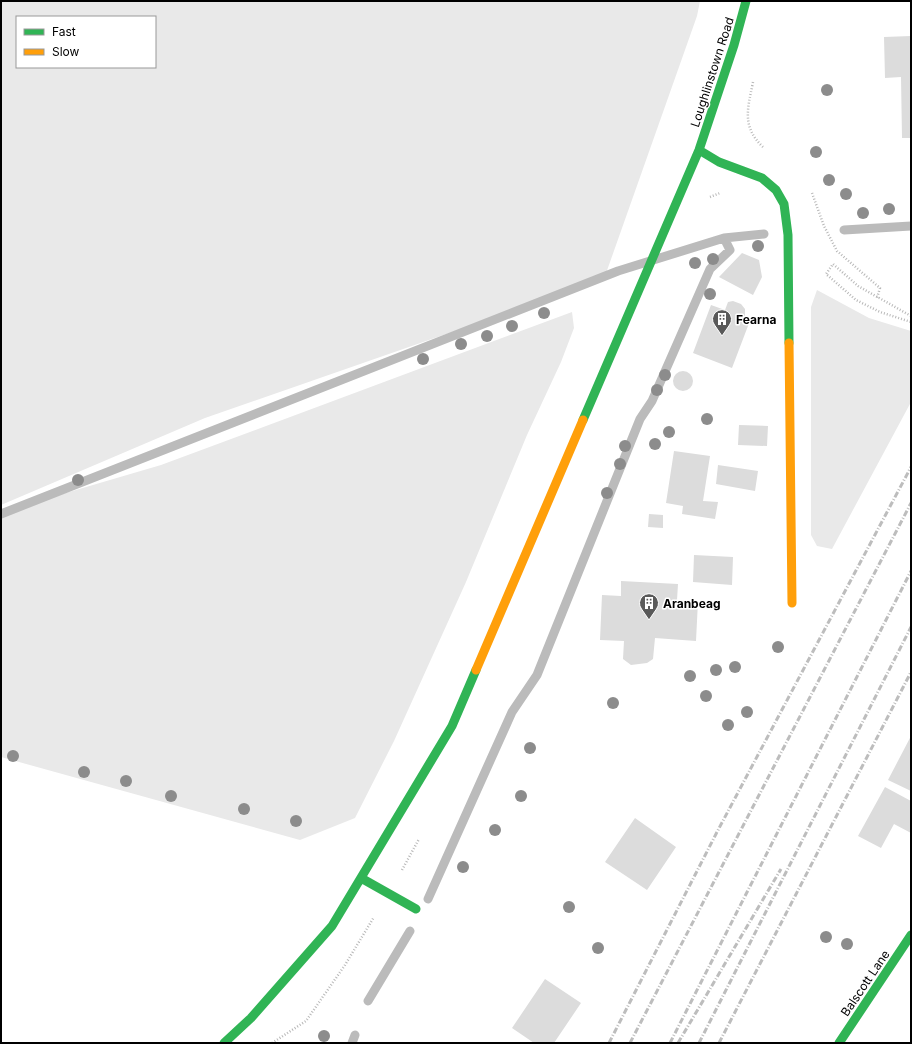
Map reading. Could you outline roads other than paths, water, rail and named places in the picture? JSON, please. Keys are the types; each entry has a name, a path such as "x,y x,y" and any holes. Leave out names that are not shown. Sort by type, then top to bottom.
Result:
{"street":[{"name":"Loughlinstown Road","path":"224,1043 250,1018 332,926 452,726 699,150 734,45 746,1"},
{"path":"699,150 719,162 762,178 776,190 784,204 788,235 792,602"},
{"path":"361,878 416,909"},
{"name":"Balscott Lane","path":"839,1043 911,936"}],"waterway":[{"path":"844,230 911,226"},
{"path":"1,514 618,271 724,238 764,234"},
{"path":"428,899 512,712 537,675 640,419 652,401 710,269 730,250 724,238"},
{"path":"368,1001 410,931"},
{"path":"352,1043 355,1035"}],"railway":[{"path":"609,1043 717,832 911,467"},
{"path":"630,1043 911,503"},
{"path":"670,1043 911,571"},
{"path":"699,1043 911,627"},
{"path":"719,1043 911,672"},
{"path":"678,1043 781,869"}],"place":[{"name":"Fearna","path":"722,336"},
{"name":"Aranbeag","path":"649,620"}]}
